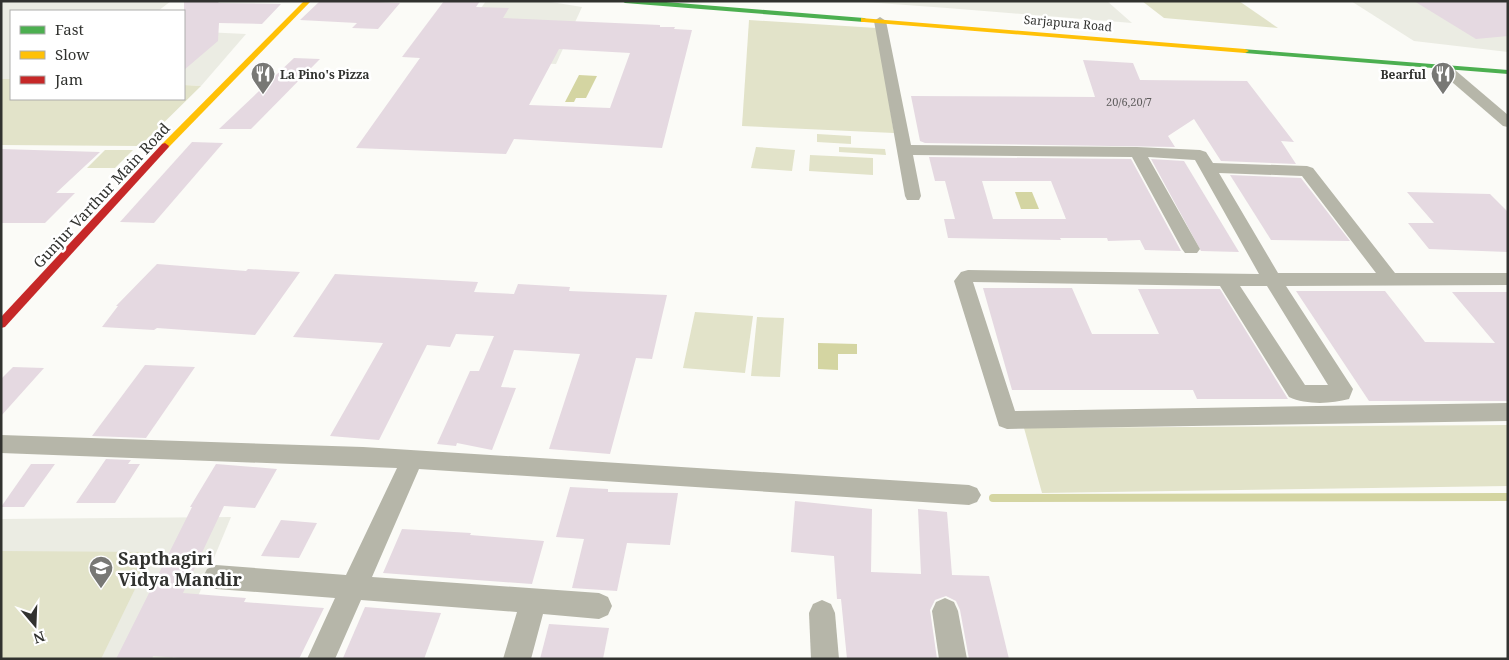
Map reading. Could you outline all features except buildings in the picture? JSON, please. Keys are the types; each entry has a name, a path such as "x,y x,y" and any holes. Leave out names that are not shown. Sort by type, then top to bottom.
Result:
{"main road":[{"name":"Gunjur Varthur Main Road","path":"1,324 152,160 308,1"},
{"name":"Sarjapura Road","path":"625,1 1508,72"},
{"name":"Sarjapura Road","path":"770,1 1304,44"},
{"path":"788,14 793,3"}],"street":[{"path":"880,21 913,196"},
{"path":"1443,67 1508,123"},
{"path":"904,150 1197,154 1272,279 1342,389 1341,393 1303,394 1297,391 1226,280"},
{"path":"1137,152 1191,249"},
{"path":"1207,168 1307,171 1390,278"},
{"path":"1508,279 1226,280 968,276 963,281 1007,420 1508,412"},
{"path":"1,444 353,456 969,495"},
{"path":"321,659 412,460"},
{"path":"216,577 599,606"},
{"path":"517,659 533,601"},
{"path":"945,611 953,659"},
{"path":"822,613 826,659"}],"shaded area":[{"path":"1,1 171,1 159,10 10,10 10,79 1,79"},
{"path":"486,1 545,1 582,7 556,64 446,58"},
{"path":"851,1 1107,1 1132,23 947,8"},
{"path":"1142,1 1239,1 1278,28 1164,18"},
{"path":"1351,1 1461,1 1508,29 1508,52 1414,41"},
{"path":"749,20 877,28 894,133 742,126"},
{"path":"185,31 246,34 201,86 185,85"},
{"path":"579,75 597,76 586,98 576,98 574,102 565,102"},
{"path":"1,79 10,79 10,100 185,100 185,85 201,86 140,146 1,145"},
{"path":"817,134 851,136 851,144 817,142"},
{"path":"756,147 795,150 792,171 751,168"},
{"path":"839,147 885,149 886,155 839,152"},
{"path":"105,150 133,150 115,168 87,168"},
{"path":"810,155 873,158 873,175 809,171"},
{"path":"1015,192 1032,192 1039,209 1021,209"},
{"path":"695,312 753,316 745,373 683,368"},
{"path":"757,317 784,318 780,377 751,376"},
{"path":"818,343 857,344 857,354 838,354 838,370 818,369"},
{"path":"1508,425 1508,486 1042,493 1024,428"},
{"name":"Sapthagiri Vidya Mandir","path":"231,517 172,659 1,659 1,519"},
{"path":"1,551 153,552 101,659 1,659"}],"waterway":[{"path":"993,498 1508,497"}],"traffic: fast":[{"path":"625,1 864,20"},
{"path":"1245,51 1508,72"}],"traffic: slow":[{"path":"165,146 308,1"},
{"path":"864,20 1245,51"}],"traffic: jam":[{"path":"1,324 165,146"}],"place":[{"name":"La Pino's Pizza","path":"263,95"},
{"name":"Bearful","path":"1443,95"},
{"name":"Sapthagiri Vidya Mandir","path":"101,589"}]}
